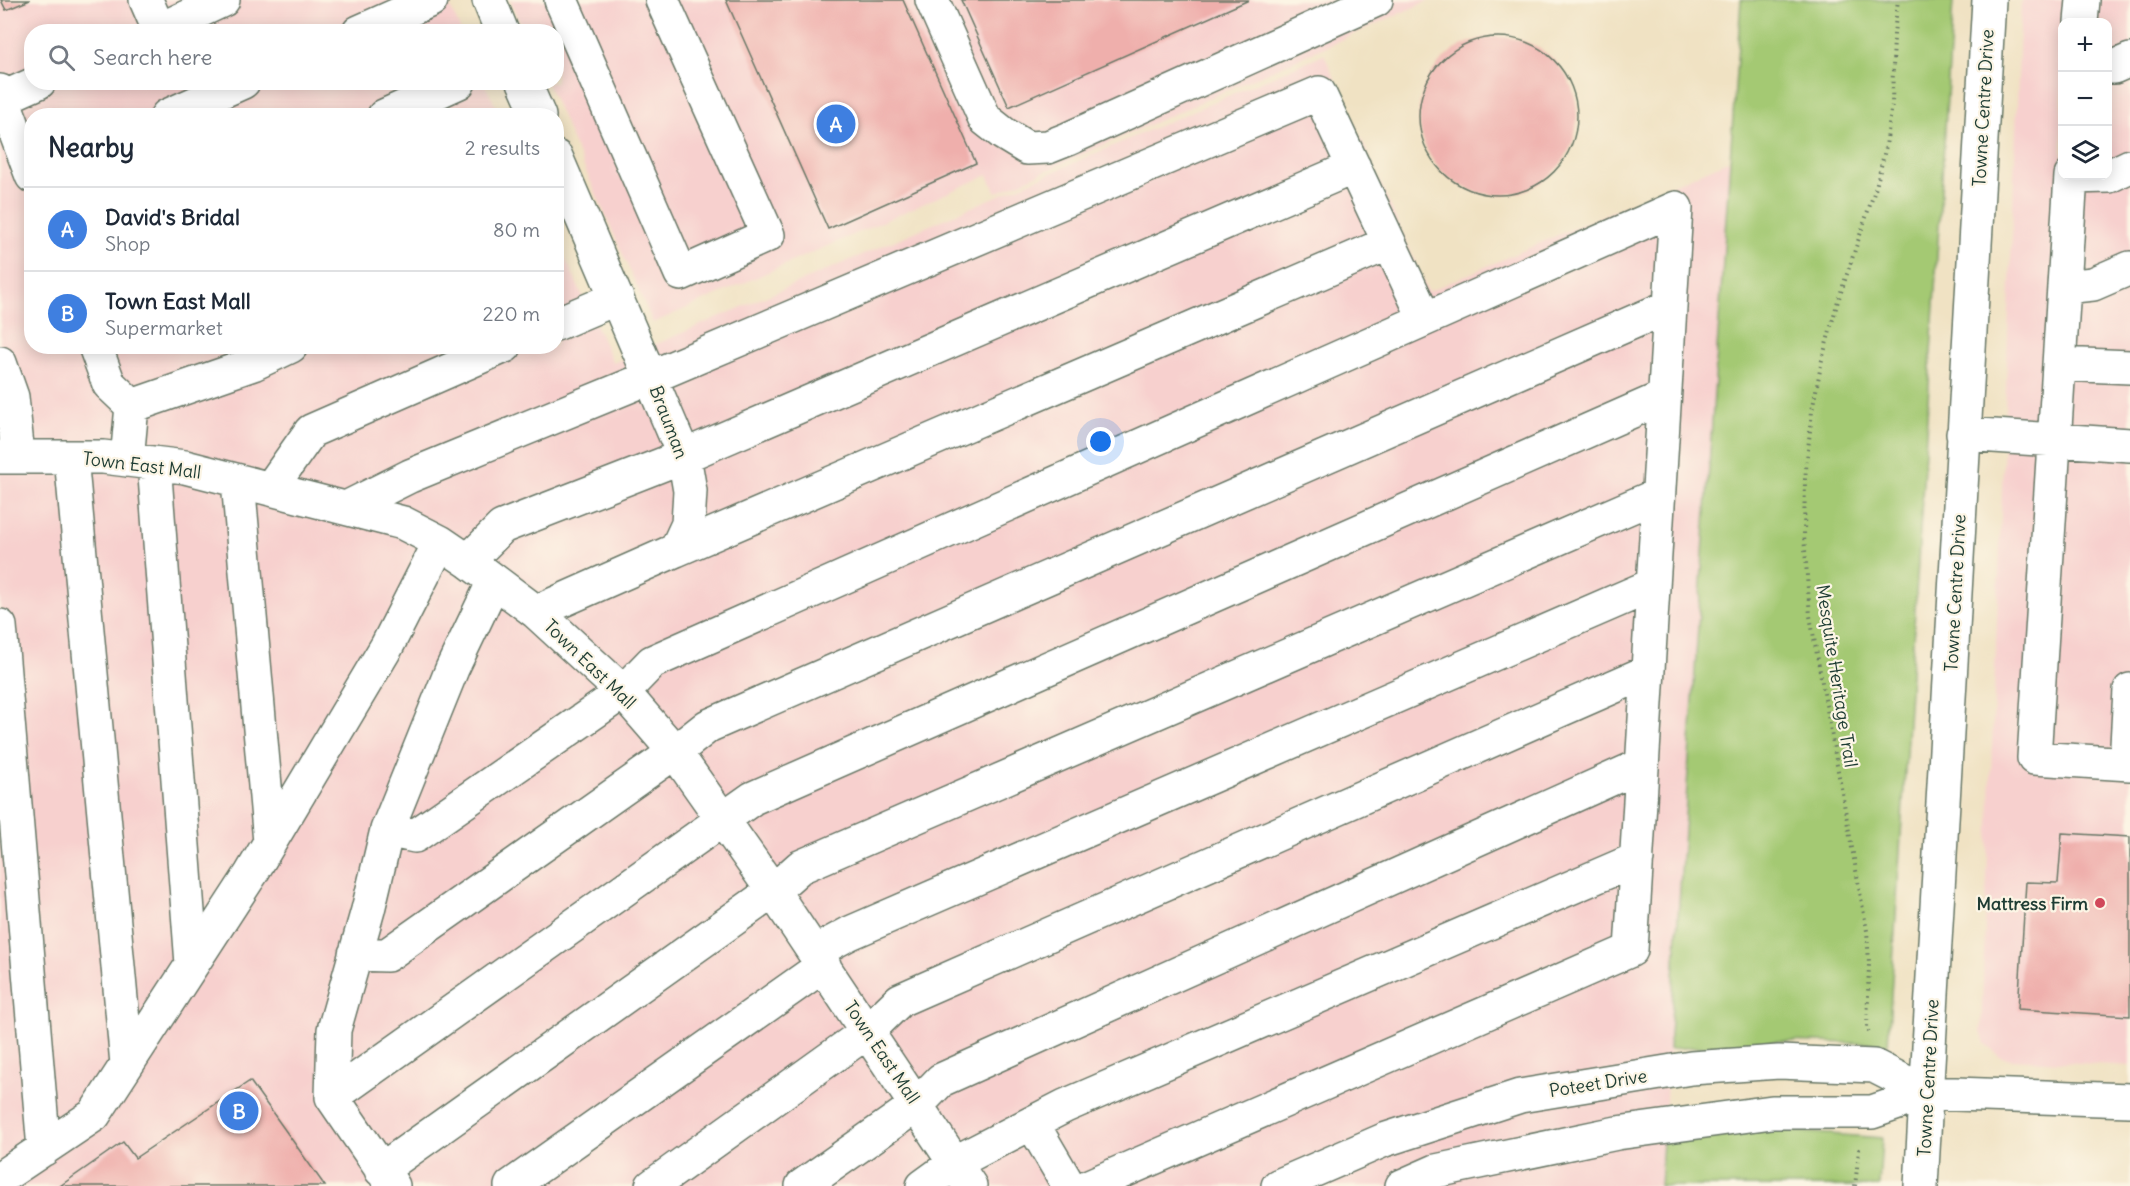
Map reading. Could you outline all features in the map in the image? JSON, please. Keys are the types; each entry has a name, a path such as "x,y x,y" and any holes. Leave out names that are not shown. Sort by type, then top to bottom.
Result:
{"street":[{"path":"146,0 155,24"},
{"path":"172,24 223,0"},
{"path":"377,24 431,0"},
{"path":"489,0 499,24"},
{"path":"561,0 681,274 768,235 662,0"},
{"path":"932,0 985,119 1016,143 1034,149 1048,147 1068,139 1376,0"},
{"name":"Towne Centre Drive","path":"1921,1186 1989,0"},
{"path":"2081,18 2083,0"},
{"path":"2112,67 2130,60"},
{"path":"24,87 1,95 24,156"},
{"path":"185,108 225,90"},
{"path":"402,108 441,90"},
{"path":"527,90 535,108"},
{"path":"346,508 410,476 651,377 1319,93 1425,319"},
{"path":"2112,175 2130,166"},
{"path":"468,561 502,527 684,456 1354,167"},
{"path":"2071,180 2034,758 2128,764 2130,690"},
{"name":"Brauman","path":"564,196 569,220 617,298 684,456 690,491 688,525 676,550"},
{"path":"387,830 415,836 623,692 652,662 1676,208 1631,950 1089,1186"},
{"path":"536,612 1389,243"},
{"path":"2064,287 2093,284 2130,268"},
{"path":"564,321 617,298"},
{"path":"356,954 387,955 675,753 708,726 1670,306"},
{"path":"98,354 109,384 132,406 140,462 192,964"},
{"path":"132,406 253,364 274,354"},
{"path":"270,489 311,430 487,354"},
{"path":"0,363 6,395 9,457"},
{"path":"2060,363 2130,367"},
{"path":"332,1097 753,798 1664,397"},
{"path":"1963,434 2130,446"},
{"name":"Town East Mall","path":"9,457 103,457 185,467 403,523 440,542 536,612 623,692 675,753 773,891 963,1174"},
{"path":"71,457 126,1064"},
{"path":"238,481 270,842"},
{"path":"494,581 452,669 387,830 334,1030 332,1097 387,1178 773,891 800,867 1658,495"},
{"path":"0,1178 94,1115 270,842 387,646 440,542"},
{"path":"511,1186 819,959 850,933 1653,585"},
{"path":"0,626 44,1149"},
{"path":"652,1186 868,1031 900,1000 1647,672"},
{"path":"802,1186 917,1104 941,1080 1642,765"},
{"path":"922,1186 963,1174 1032,1123 1065,1106 1636,859"},
{"name":"Poteet Drive","path":"1278,1186 1384,1140 1520,1096 1691,1068 1779,1062 1874,1066 1927,1093"},
{"name":"Poteet Drive","path":"1402,1186 1436,1171 1617,1133 1772,1112 1872,1112 1927,1093 2130,1100"},
{"path":"1032,1123 1069,1186"}],"path":[{"name":"Mesquite Heritage Trail","path":"1871,1034 1867,1029 1869,963 1867,931 1810,616 1804,536 1805,479 1812,411 1822,360 1837,304 1876,188 1886,146 1892,104 1894,33 1898,0"},
{"path":"1855,1186 1859,1150 1865,1144"}],"shaded area":[{"path":"0,0 447,0 458,24 24,24 24,90 488,90 496,108 24,108 24,354 564,354 564,255 613,363 1324,54 1428,292 1730,160 1660,1186 0,1186"},
{"path":"510,0 1430,0 996,193 988,175 653,323 564,121 564,108 558,108 550,90 564,90 564,24 521,24"},
{"path":"2021,0 2130,0 2130,1066 2011,1059 2001,1057 1985,1044 1981,1031"}],"green space":[{"path":"1741,0 1953,0 1888,1044 1780,1041 1669,1049"},
{"path":"1760,1129 1882,1138 1879,1186 1660,1186 1663,1142"}],"building":[{"path":"1,0 30,0 6,10"},
{"path":"726,0 903,0 976,163 828,229"},
{"path":"961,0 1249,0 1009,107"},
{"path":"1498,37 1528,43 1542,50 1554,60 1564,72 1571,86 1577,116 1571,146 1564,160 1554,172 1542,182 1528,189 1498,195 1468,189 1454,182 1442,172 1432,160 1425,146 1419,116 1425,86 1432,72 1442,60 1454,50 1468,43"},
{"path":"2062,833 2130,837 2130,1016 2018,1009 2026,882 2058,883"},
{"path":"250,1081 325,1186 60,1186 123,1142 135,1158"}],"place":[{"name":"David's Bridal","path":"836,124"},
{"name":"Mattress Firm","path":"2100,903"},
{"name":"Town East Mall","path":"239,1111"}]}
